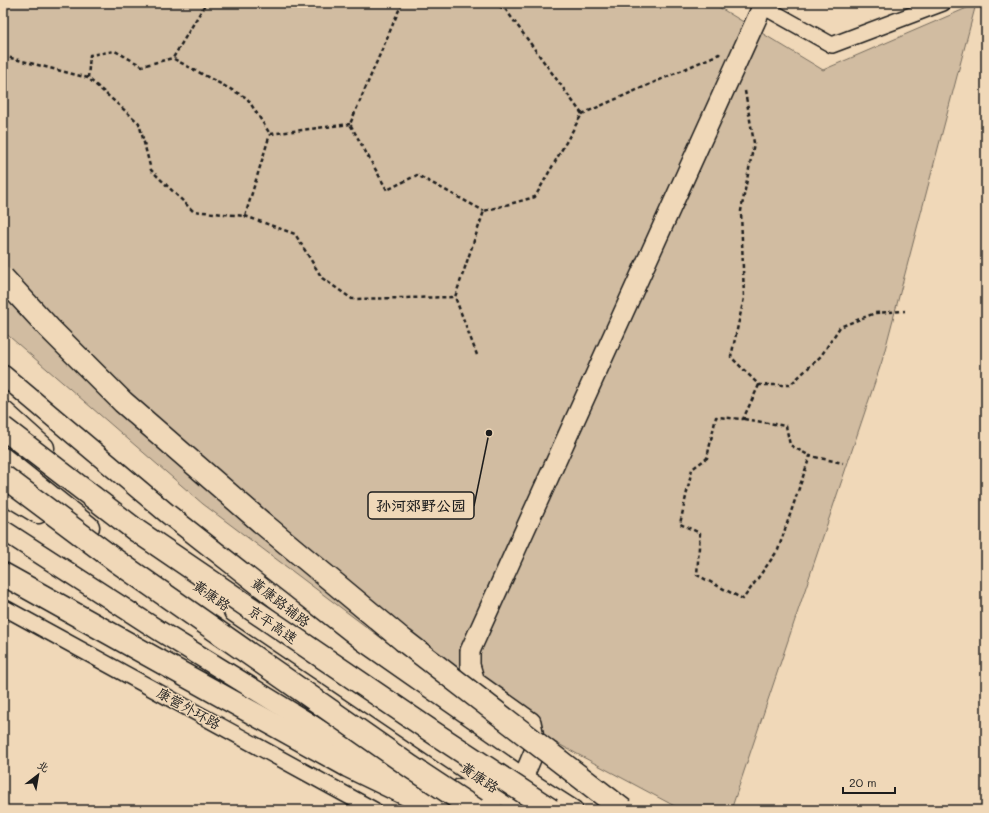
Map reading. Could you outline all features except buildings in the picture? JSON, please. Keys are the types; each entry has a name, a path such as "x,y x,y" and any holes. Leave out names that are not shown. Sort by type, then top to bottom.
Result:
{"main road":[{"path":"3,278 49,328 122,402 261,522 403,640 623,810"},
{"path":"3,412 137,531"},
{"name":"京平高速","path":"3,428 137,531 434,733 551,810"},
{"name":"黄康路","path":"3,435 140,545 326,673 500,806"},
{"name":"黄康路","path":"3,459 129,560 352,717 500,806"},
{"path":"3,476 115,560 412,767 500,806 523,778"},
{"path":"3,491 115,560"},
{"path":"3,574 348,766 439,810"}],"street":[{"path":"902,19 910,3"},
{"path":"523,778 536,747 531,722 475,682 470,666 470,650 735,66 759,5 832,45 943,3"},
{"name":"黄康路辅路","path":"3,376 168,514 350,656 523,778 572,810"},
{"path":"3,530 158,630 448,810"},
{"name":"康营外环路","path":"3,607 374,810"},
{"path":"252,647 330,737"}],"path":[{"path":"88,78 90,55 115,51 142,66 173,58 206,3"},
{"path":"350,124 402,3"},
{"path":"494,3 506,10 582,114"},
{"path":"350,124 387,190 417,175 484,211 534,197 582,114 719,54 735,66 744,86 754,143 741,211 744,298 731,357 759,385 790,385 821,356 840,327 875,313 905,312"},
{"path":"3,56 88,78 138,122 151,170 193,211 245,216 295,234 322,278 352,299 455,297"},
{"path":"174,59 248,98 270,134 245,216"},
{"path":"270,134 350,124"},
{"path":"477,355 455,297 484,211"},
{"path":"759,385 743,419 716,417 707,458 692,469 680,524 700,533 697,575 743,599 778,550 810,456"},
{"path":"744,419 786,426 790,445 810,456 843,463"}],"shaded area":[{"path":"3,3 712,3 823,70 976,4 882,361 731,810 682,810 433,677 203,504 3,331"}],"place":[{"name":"孙河郊野公园","path":"489,433"}]}
